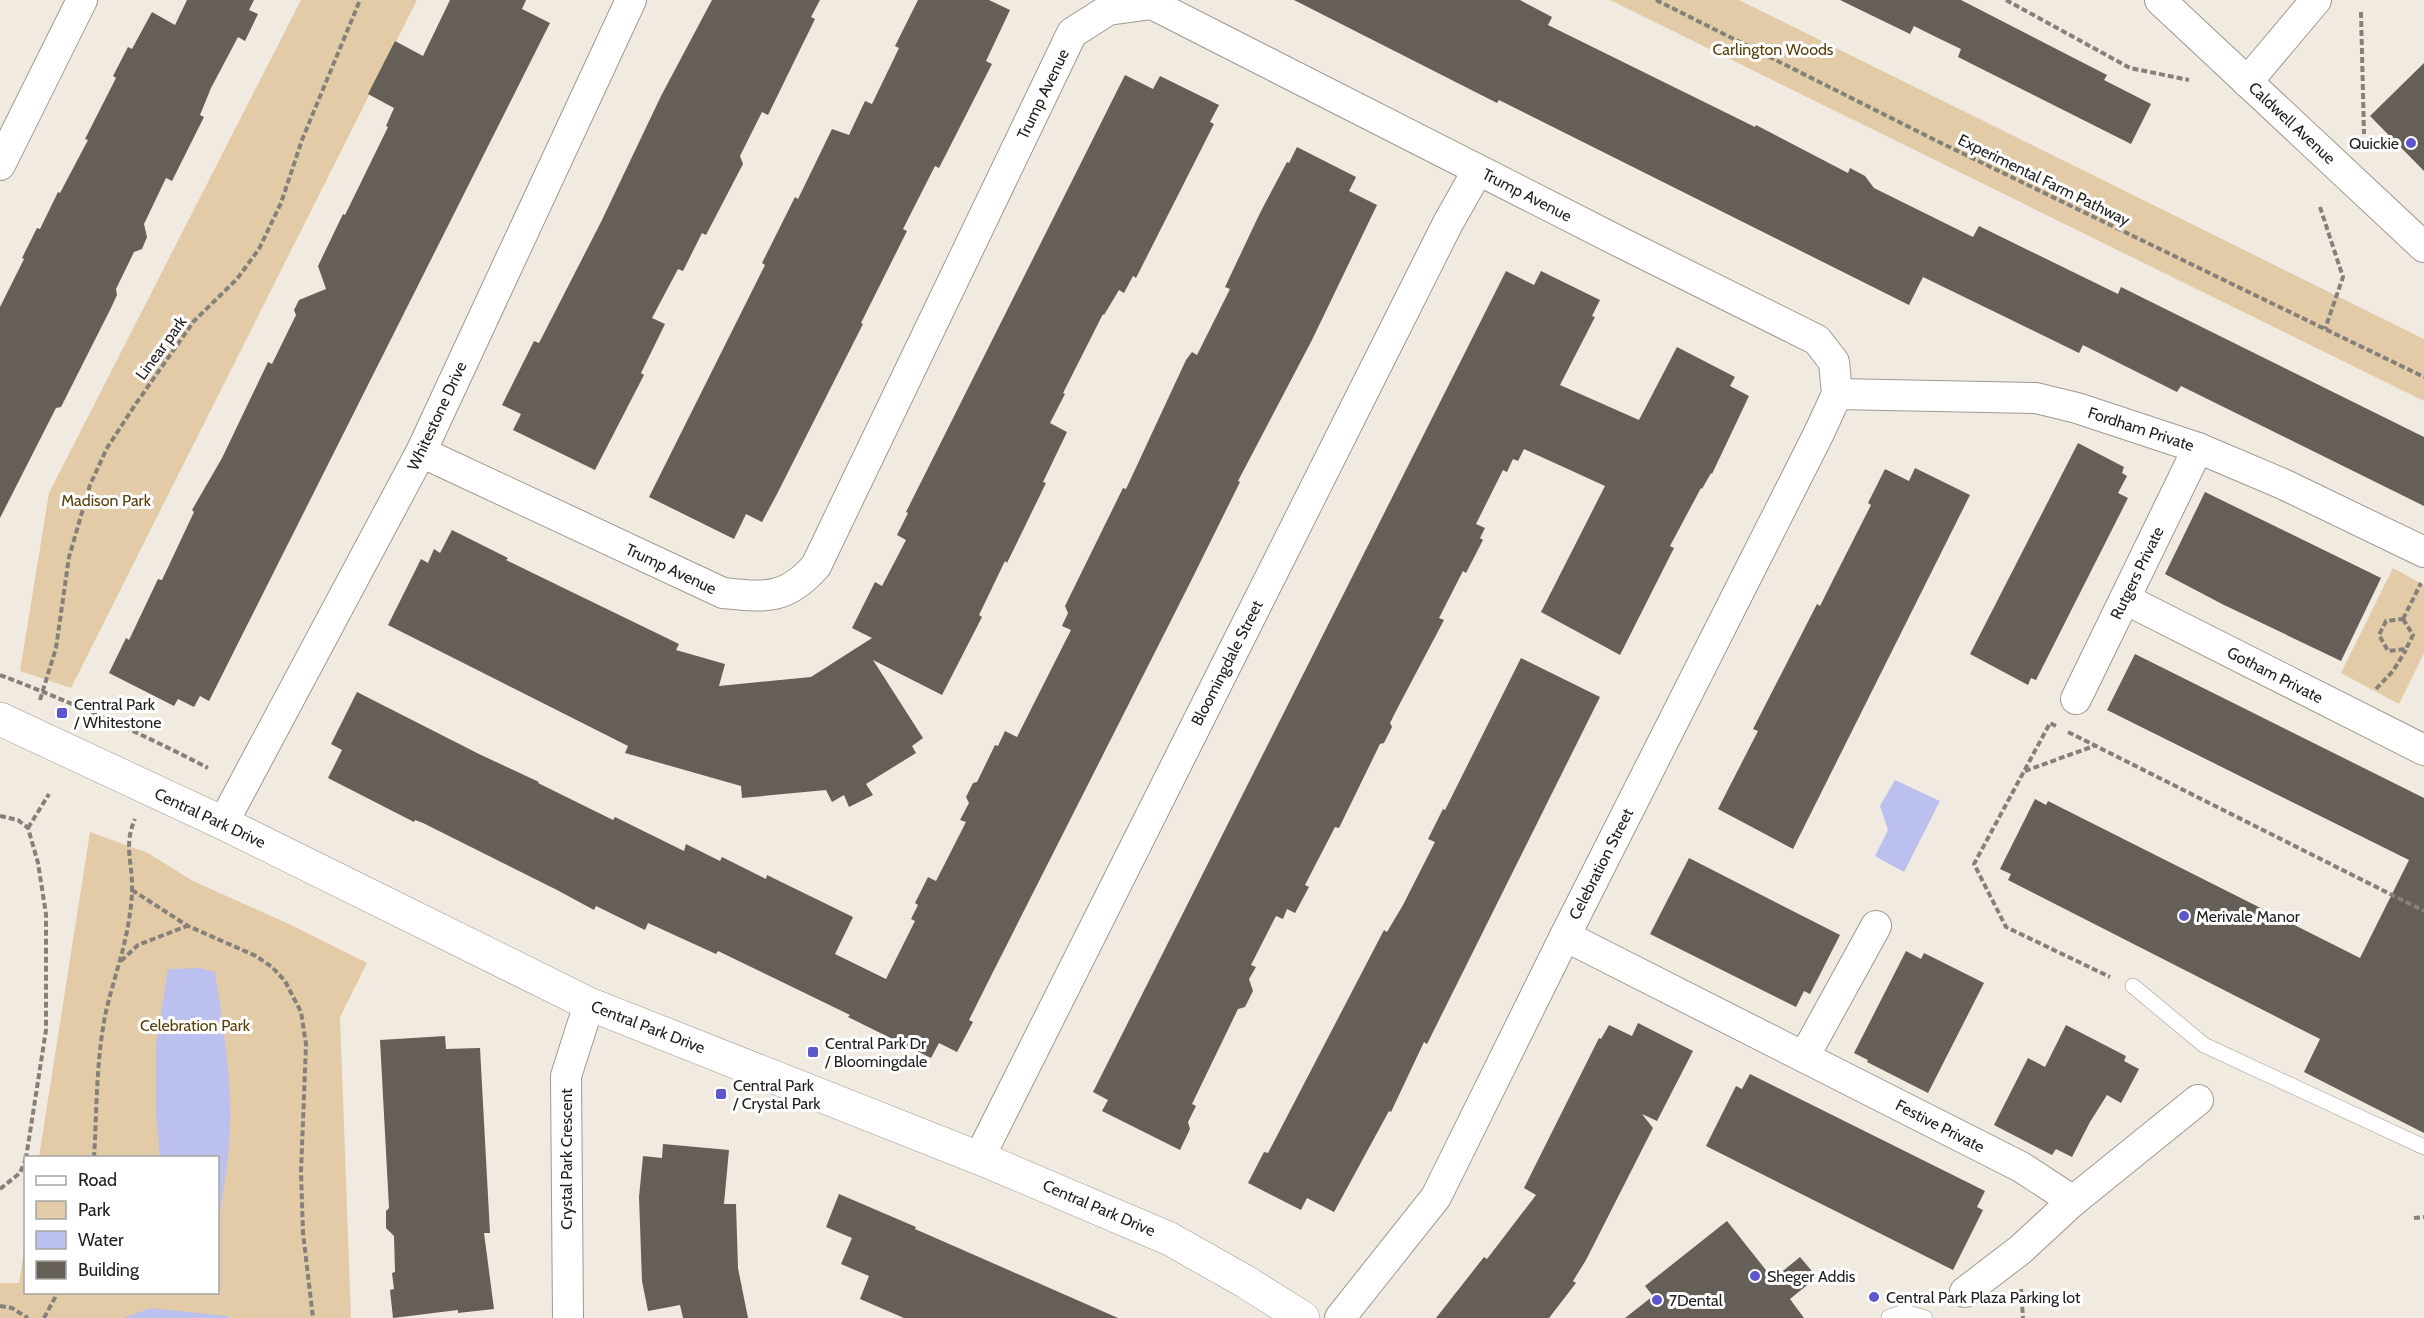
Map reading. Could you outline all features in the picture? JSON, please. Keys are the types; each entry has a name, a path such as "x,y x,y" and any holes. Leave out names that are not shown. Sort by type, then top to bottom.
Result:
{"street":[{"path":"0,165 82,0"},
{"name":"Whitestone Drive","path":"223,823 421,452 631,0"},
{"name":"Caldwell Avenue","path":"2160,0 2424,247"},
{"path":"2247,82 2316,0"},
{"name":"Trump Avenue","path":"421,452 723,593 768,597 801,582 816,566 1072,33 1108,10 1152,4 1816,340 1834,362 1837,394"},
{"name":"Bloomingdale Street","path":"979,1158 1443,233 1478,170"},
{"name":"Fordham Private","path":"1837,394 2036,398 2077,408 2198,448 2283,484 2424,552"},
{"name":"Celebration Street","path":"1340,1318 1436,1197 1565,936 1820,433 1837,394"},
{"name":"Rutgers Private","path":"2076,699 2198,448"},
{"name":"Gotham Private","path":"2126,599 2424,750"},
{"name":"Central Park Drive","path":"0,719 223,823 589,1004 979,1158 1170,1239 1246,1282 1303,1318"},
{"path":"1804,1057 1876,926"},
{"name":"Festive Private","path":"1565,936 2021,1167 2073,1201"},
{"name":"Crystal Park Crescent","path":"568,1318 566,1076 589,1004"},
{"path":"1965,1292 2020,1250 2073,1201 2198,1100"}],"lane":[{"path":"2133,986 2204,1045 2424,1147"},
{"path":"1889,1317 1905,1312 1925,1318"}],"path":[{"name":"Linear park","path":"30,732 56,648 69,557 90,485 118,430 194,321 237,279 259,249 281,203 302,140 360,0"},
{"name":"Experimental Farm Pathway","path":"1656,0 1937,141 2424,377"},
{"path":"2006,0 2130,68 2189,81"},
{"path":"2361,12 2364,134"},
{"path":"2320,207 2343,277 2325,329"},
{"path":"2403,619 2424,577"},
{"path":"2353,714 2393,671 2406,649 2413,635 2403,619"},
{"path":"2403,619 2386,621 2379,635 2388,651 2406,649"},
{"path":"0,675 43,691 164,744 208,768"},
{"path":"2133,986 2081,965 2006,927 1974,864 2050,723 2424,911"},
{"path":"2025,771 2095,746"},
{"path":"94,1156 103,1032 107,1006 121,961 132,890 128,848 129,832 148,790"},
{"path":"28,828 49,794"},
{"path":"0,816 18,820 28,828 44,892 46,1030 26,1156"},
{"path":"132,890 188,926 246,951 272,967 285,981 301,1012 306,1044 301,1172 303,1233 313,1318"},
{"path":"121,961 138,945 188,926"},
{"path":"0,1189 20,1173 24,1163"},
{"path":"2414,1218 2424,1217"},
{"path":"44,1318 57,1294"},
{"path":"0,1306 12,1308 28,1318"}],"green space":[{"name":"Madison Park","path":"301,0 417,0 71,688 20,671 49,493"},
{"name":"Carlington Woods","path":"1610,0 1739,0 2424,339 2424,401"},
{"path":"2393,568 2424,585 2424,653 2399,704 2341,673"},
{"name":"Celebration Park","path":"90,832 148,853 193,881 289,924 367,963 340,1017 351,1318 0,1318 0,1283 19,1283 24,1250 24,1294 219,1294 219,1156 39,1156"}],"water":[{"path":"1895,780 1940,801 1904,872 1875,856 1888,830 1880,806"},
{"path":"200,968 215,972 226,1046 230,1120 227,1166 219,1213 219,1156 160,1156 156,1115 156,1045 168,969"},
{"path":"151,1308 227,1316 229,1318 123,1318"}],"building":[{"path":"187,0 254,0 249,10 258,14 245,41 238,37 211,88 200,115 204,117 172,181 166,178 144,224 147,237 142,249 134,252 116,289 117,295 111,308 61,407 56,408 0,518 0,307 37,228 40,229 88,140 85,139 116,78 113,76 128,47 132,49 152,12 175,25"},
{"path":"450,0 526,0 522,9 550,23 209,701 200,696 194,707 178,699 174,706 109,673 126,638 129,640 158,579 162,580 194,512 192,510 222,458 268,362 272,364 296,315 294,310 299,300 326,289 318,266 388,127 386,126 394,108 368,94 395,41 423,56"},
{"path":"712,0 820,0 811,17 815,19 768,115 762,112 740,156 743,164 706,235 702,233 683,271 678,269 652,318 665,324 641,373 644,375 595,470 513,430 521,414 502,405 534,341 539,343 601,222 661,96"},
{"path":"918,0 989,0 1010,10 986,61 992,64 939,168 935,166 903,229 907,231 861,323 863,324 777,494 762,522 746,514 734,539 649,497 765,265 762,263 795,197 798,199 832,129 849,135 865,101 872,104 899,48 895,46"},
{"path":"1294,0 1520,0 1552,17 1548,25 1755,127 1756,125 1848,173 1850,168 1865,176 1874,188 1973,237 1979,226 2118,294 2121,287 2424,437 2424,506 2181,386 2177,392 2083,345 2079,353 1923,277 1909,305 1499,100 1497,103"},
{"path":"1840,0 1961,0 2107,75 2104,80 2151,104 2131,144 1958,57 1961,49 1914,26 1910,34"},
{"name":"Quickie","path":"2424,63 2424,171 2370,116"},
{"path":"1125,75 1153,89 1160,76 1219,105 1210,122 1214,124 1136,278 1133,276 1124,293 1119,290 1103,314 1063,393 1065,394 1050,423 1067,432 1043,482 1046,483 1007,563 1005,561 979,615 982,617 942,695 873,660 923,738 912,746 916,753 866,784 873,795 849,807 844,795 832,802 826,790 742,798 741,786 625,753 628,746 388,625 421,559 428,563 434,549 440,553 452,530 508,558 506,560 679,644 676,650 725,664 719,686 811,677 872,638 852,628 875,582 882,586 906,540 897,535 908,513 906,512"},
{"path":"1297,147 1356,177 1349,191 1377,205 1312,340 1238,481 1240,482 1190,583 969,1020 973,1022 957,1052 939,1043 931,1058 848,1017 850,1015 718,951 716,954 648,923 645,930 596,906 594,910 423,823 415,820 414,822 328,778 342,750 331,744 357,692 613,820 615,817 684,851 686,844 720,861 722,857 766,879 767,875 853,917 835,954 886,979 915,921 911,919 918,905 915,903 928,877 936,881 966,822 960,820 969,803 966,797 973,783 977,782 995,745 998,746 1005,731 1017,737 1071,630 1062,626 1068,613 1065,606 1123,488 1126,489 1186,360 1192,352 1197,355 1230,289 1225,287 1260,213"},
{"path":"1506,271 1534,285 1541,271 1600,300 1592,316 1595,317 1560,385 1639,420 1677,347 1735,377 1730,386 1749,396 1712,474 1701,488 1670,546 1674,548 1620,655 1541,612 1605,486 1524,449 1518,461 1513,459 1507,472 1503,470 1476,524 1485,528 1480,538 1483,540 1466,573 1463,571 1439,618 1444,620 1390,723 1392,727 1384,743 1380,744 1339,828 1335,827 1305,885 1309,887 1295,913 1287,909 1283,919 1276,916 1251,965 1256,967 1249,979 1253,991 1245,1007 1238,1009 1192,1104 1196,1106 1188,1122 1190,1129 1180,1150 1102,1111 1108,1100 1093,1092"},
{"path":"2078,443 2124,467 2122,473 2127,476 2118,493 2128,498 2036,680 2031,678 2028,685 1970,654"},
{"path":"1915,468 1970,495 1793,849 1718,809 1758,731 1753,729 1817,604 1820,606 1871,505 1868,503 1885,469 1909,481"},
{"path":"2205,492 2381,578 2341,661 2165,574"},
{"path":"2135,654 2424,798 2424,1133 2304,1072 2320,1039 2008,880 2011,874 2000,869 2035,799 2046,805 2048,801 2360,958 2409,860 2107,710"},
{"path":"1521,658 1600,697 1427,1044 1424,1042 1391,1112 1389,1111 1334,1212 1307,1198 1301,1210 1248,1183 1264,1152 1268,1153 1384,930 1387,932 1403,905 1435,842 1428,839 1443,809 1445,810"},
{"path":"1689,858 1840,935 1810,994 1804,991 1796,1007 1650,934"},
{"path":"1906,951 1921,959 1924,953 1984,983 1928,1093 1854,1053"},
{"path":"1638,1023 1693,1051 1657,1121 1642,1114 1653,1128 1573,1281 1576,1283 1549,1318 1436,1318 1484,1257 1487,1259 1536,1195 1524,1188 1599,1038 1601,1039 1609,1025 1632,1036"},
{"path":"2066,1025 2126,1056 2124,1061 2139,1069 2121,1103 2107,1095 2072,1157 2056,1149 2052,1155 1994,1125 2028,1058 2045,1067"},
{"path":"445,1036 446,1049 480,1048 490,1233 484,1233 494,1309 458,1313 458,1310 393,1318 390,1290 394,1289 392,1273 395,1272 394,1236 386,1228 386,1211 389,1208 380,1040"},
{"path":"1750,1074 1985,1191 1977,1207 1983,1210 1953,1270 1706,1146 1736,1086 1742,1089"},
{"path":"663,1144 729,1150 724,1204 736,1204 738,1268 748,1318 683,1318 680,1305 648,1311 642,1281 639,1197 643,1156 662,1158"},
{"path":"839,1194 1118,1318 904,1318 860,1299 869,1276 841,1264 852,1238 826,1227"},
{"path":"1727,1221 1773,1279 1800,1257 1817,1277 1790,1299 1804,1318 1625,1318 1653,1296 1645,1286"}],"place":[{"name":"Quickie","path":"2411,143"},
{"name":"Central Park / Whitestone","path":"62,713"},
{"name":"Merivale Manor","path":"2184,916"},
{"name":"Central Park Dr / Bloomingdale","path":"813,1052"},
{"name":"Central Park / Crystal Park","path":"721,1094"},
{"name":"Sheger Addis","path":"1755,1276"},
{"name":"Central Park Plaza Parking lot","path":"1874,1297"},
{"name":"7Dental","path":"1657,1300"}]}
